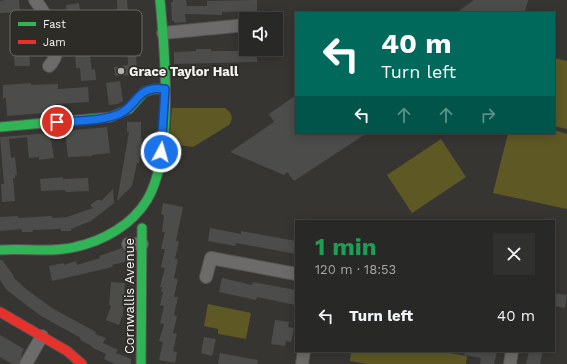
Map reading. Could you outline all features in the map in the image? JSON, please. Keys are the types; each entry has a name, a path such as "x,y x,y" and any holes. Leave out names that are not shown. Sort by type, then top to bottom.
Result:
{"street":[{"path":"35,0 42,10"},
{"path":"0,250 74,248 96,241 109,235 127,222 147,200 152,191 158,170 162,146 165,66 160,0"},
{"path":"163,33 234,33 239,30"},
{"path":"49,66 55,61 56,56"},
{"path":"0,127 110,117 128,109 138,96 147,90 152,88 165,89"},
{"name":"Cornwallis Avenue","path":"141,364 142,228"},
{"path":"128,244 142,244"},
{"path":"206,277 211,258 295,274"},
{"path":"0,312 68,351 82,364"},
{"path":"26,364 42,336"},
{"path":"302,364 304,352"},
{"path":"510,364 512,352"}],"shaded area":[{"path":"555,58 567,61 567,129 555,126"},
{"path":"172,108 225,108 231,114 232,118 229,125 193,147 169,144"},
{"path":"555,130 567,134 567,209 493,193 508,134 555,134"},
{"path":"441,139 466,177 412,213 387,175"},
{"path":"208,304 251,313 246,339 218,334 218,329 204,326"},
{"path":"351,352 445,352 467,356 466,364 367,364 350,361"}],"building":[{"path":"19,0 20,10 10,10 10,12 0,13 0,1"},
{"path":"117,0 127,0 128,10 117,10"},
{"path":"173,0 186,0 187,6 207,6 207,1 257,0 257,11 222,12 222,15 185,14 186,22 174,23 174,21 172,21 171,2 173,2"},
{"path":"474,0 528,0 524,12 457,12"},
{"path":"79,3 80,10 67,10 66,5"},
{"path":"196,49 211,49 211,51 239,51 239,56 257,56 257,62 174,64 174,52 196,51"},
{"path":"14,56 29,56 30,66 15,66"},
{"path":"75,56 90,56 92,70 95,69 96,80 81,81 80,68 76,68"},
{"path":"127,56 141,56 136,57 137,72 132,72 132,75 115,76 114,67 128,65"},
{"path":"120,81 123,101 117,104 109,105 106,83"},
{"path":"31,83 31,85 58,84 58,89 88,87 89,102 56,104 57,112 7,116 6,98 3,98 3,85"},
{"path":"295,96 295,134 365,134 294,181 287,172 284,175 230,152 274,122 269,114"},
{"path":"127,122 141,122 142,139 139,163 137,163 132,186 117,201 129,132 127,132"},
{"path":"107,127 110,153 92,156 68,157 65,131"},
{"path":"50,133 54,158 39,160 39,157 29,158 27,137 9,139 11,158 15,157 17,175 13,178 15,201 2,202 1,184 4,184 0,137"},
{"path":"63,177 63,179 88,178 89,191 41,191 40,179"},
{"path":"113,189 114,203 91,221 71,229 71,231 61,231 61,229 32,230 33,232 22,232 21,229 0,231 0,217 67,217 93,208 90,205 97,200 101,201"},
{"path":"163,203 183,207 176,241 179,241 175,259 178,259 174,278 178,279 174,297 178,297 174,315 177,316 173,333 177,334 173,351 177,352 175,363 159,360 163,342 159,341 164,324 160,323 164,306 160,305 163,292 161,292 162,287 160,287 165,268 161,267 165,249 161,249 165,232 162,232 164,215 161,214"},
{"path":"210,228 241,234 241,231 295,241 295,254 236,243 235,246 208,241"},
{"path":"122,248 125,251 128,261 112,265 113,267 52,281 49,266 64,263 64,265 76,261 77,265 100,258 99,256"},
{"path":"0,260 2,260 14,276 13,277 26,289 52,308 96,332 95,334 106,338 103,343 118,350 116,353 131,359 131,364 115,364 104,359 106,354 91,347 92,346 80,340 81,338 41,316 17,298 6,289 0,280"},
{"path":"222,278 252,285 253,282 295,290 295,305 257,297 256,300 219,292"},
{"path":"111,282 125,283 123,314 119,325 106,320 111,306 109,305"},
{"path":"555,293 567,295 565,308 555,306"},
{"path":"275,320 289,322 288,327 294,328 291,342 286,341 285,346 271,344"},
{"path":"0,335 24,349 19,364 12,364 0,357"},
{"path":"204,337 216,339 212,356 201,353"},
{"path":"465,352 497,352 494,364 480,364 481,358 464,355"},
{"path":"529,352 543,352 540,364 526,364"},
{"path":"220,353 258,360 257,364 218,364"}],"traffic: fast":[{"path":"0,250 57,250 96,241 116,231 125,224 141,209 147,200 156,181 161,158 166,103 164,47 160,0"},
{"path":"0,127 111,117 129,109 144,92 154,89 165,89"},
{"path":"141,364 142,228"}],"traffic: jam":[{"path":"0,312 67,351 82,364"}],"place":[{"name":"Grace Taylor Hall","path":"121,71"}],"route":[{"path":"57,122 103,118 117,115 128,109 136,101 138,96 147,90 152,88 165,89 161,152"}]}
